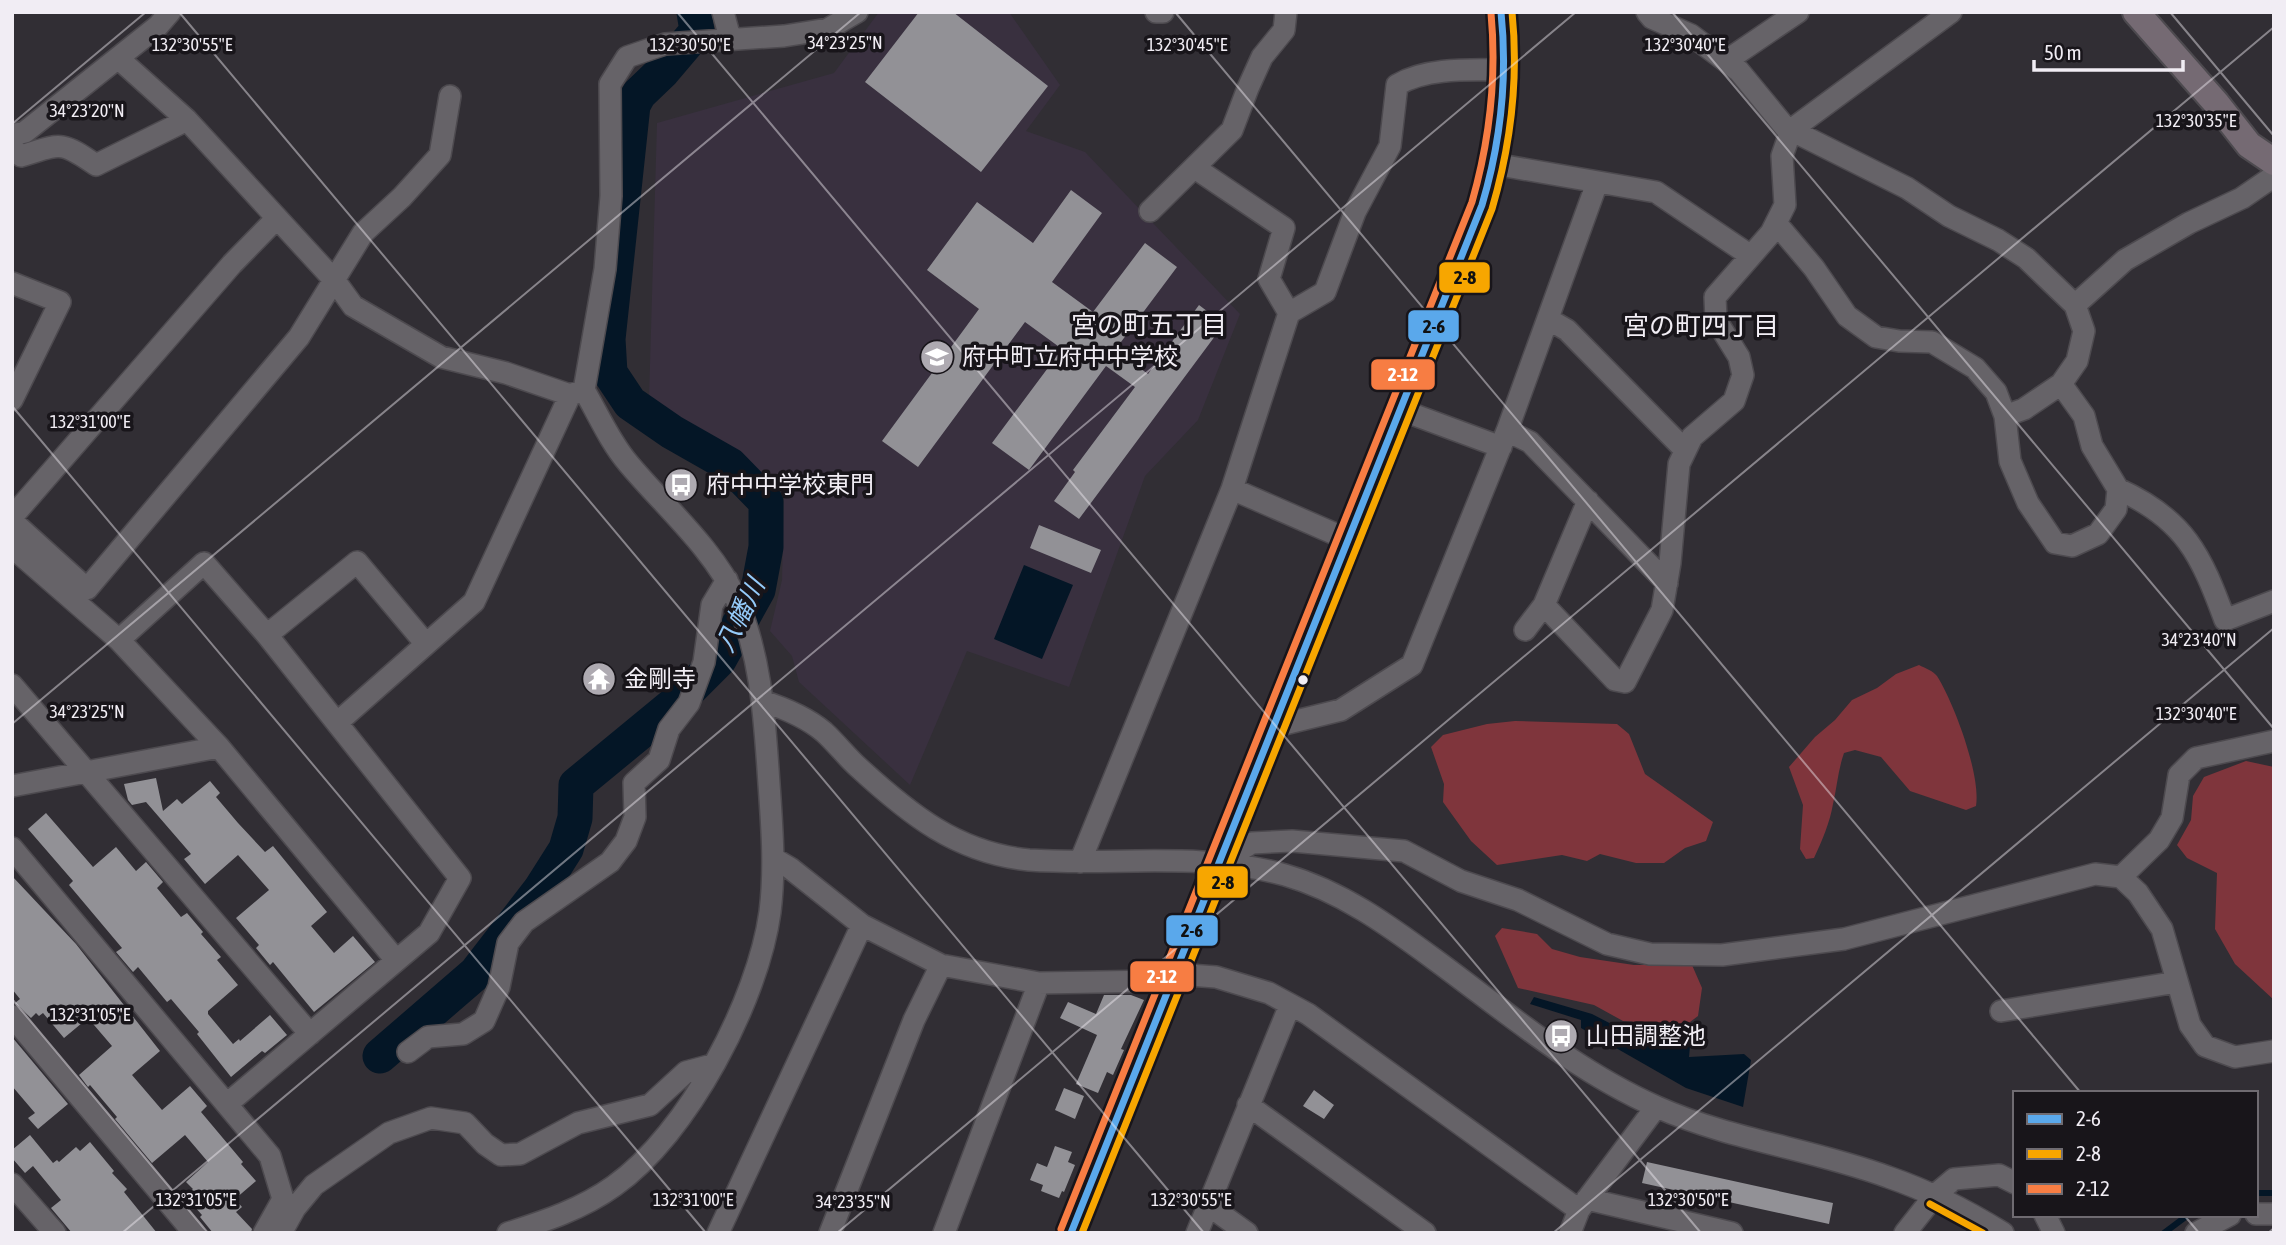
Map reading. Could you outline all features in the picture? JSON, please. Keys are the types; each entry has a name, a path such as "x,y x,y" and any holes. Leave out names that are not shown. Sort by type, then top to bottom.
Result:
{"main road":[{"path":"1071,1233 1478,218 1494,164 1501,125 1505,70 1501,12"},
{"path":"2136,12 2249,145 2274,162"}],"street":[{"path":"12,135 25,132 158,26 170,12"},
{"path":"723,12 730,38"},
{"path":"338,722 474,602 577,393 605,269 611,196 610,84 627,57 665,44 784,36 828,29 857,12"},
{"path":"1156,12 1163,12"},
{"path":"1150,211 1233,130 1262,57 1284,30 1286,12"},
{"path":"1647,12 1652,18 1691,35 1740,71 1785,127 1907,188 1949,216 1998,240 2026,258 2075,305 2084,331 2077,361 2061,384 2024,409 2005,416"},
{"path":"1726,61 1798,12"},
{"path":"1544,605 1615,680 1625,682 1662,610 1679,464 1692,437 1734,401 1743,375 1739,357 1716,320 1715,296 1771,233 1785,205 1782,156 1791,130 1951,12"},
{"path":"118,58 187,120 335,281 353,306 440,357 577,393 626,460 726,580 749,629 758,665 762,701 773,858 770,911 756,974 712,1065 671,1130 641,1165 585,1205 508,1233"},
{"path":"1080,862 1232,489 1289,313 1325,292 1355,212 1390,146 1397,85 1410,78 1459,71 1505,70"},
{"path":"277,218 232,264 12,519 87,589 299,337 363,233 402,197 440,155 450,96"},
{"path":"12,148 21,156 53,146 70,147 96,165 187,120"},
{"path":"1494,164 1656,192 1751,256"},
{"path":"1195,168 1283,228 1269,279 1289,313"},
{"path":"2075,305 2125,260 2189,223 2242,198 2274,176"},
{"path":"1276,726 1341,710 1412,665 1504,439 1597,183"},
{"path":"1776,223 1814,268 1847,316 1876,337 1932,342 1975,368 1996,392 2005,416 2010,461 2028,503 2055,543 2071,546 2098,534 2116,509 2118,489"},
{"path":"12,284 60,302 13,398"},
{"path":"1548,319 1567,330 1685,450"},
{"path":"2061,384 2084,416 2092,446 2118,489 2141,500 2187,537 2207,570 2225,620 2274,601"},
{"path":"1401,410 1504,439 1530,442 1667,583"},
{"path":"1232,489 1349,540"},
{"path":"1525,630 1544,605 1588,502"},
{"path":"12,547 119,640 219,747 396,960"},
{"path":"267,635 357,562 426,643"},
{"path":"119,640 204,563 338,722 460,878 429,933 227,1104"},
{"path":"408,1052 428,1037 463,1034 484,1021 499,988 508,943 524,922 610,862 626,841 635,817 634,782 659,760 669,729 689,703 704,662 712,605 726,580"},
{"path":"12,685 310,1034"},
{"path":"762,701 790,710 823,731 887,794 923,822 964,843 1006,858 1080,862 1220,862 1287,876 1340,897 1387,925 1603,1081 1656,1107 1706,1127 1886,1176 1968,1211 2003,1233"},
{"path":"2121,877 2160,841 2172,818 2179,775 2196,758 2274,741"},
{"path":"12,786 219,747"},
{"path":"1220,862 1252,843 1292,841 1404,851 1461,881 1518,900 1607,944 1650,954 1722,955 1844,939 2095,874 2121,877 2138,893 2162,929 2190,1025 2205,1046 2235,1057 2274,1051"},
{"path":"12,848 270,1156 283,1199 264,1233"},
{"path":"773,858 789,867 862,925 941,965 1039,983 1173,979 1189,975 1216,977 1269,993 1320,1023 1583,1204 1732,1233"},
{"path":"718,1233 862,925"},
{"path":"830,1233 914,1020 941,965"},
{"path":"2001,1011 2177,982"},
{"path":"944,1233 1039,983"},
{"path":"1197,1233 1290,1005"},
{"path":"16,1027 194,1233"},
{"path":"281,1233 295,1208 314,1185 389,1133 431,1118 465,1123 485,1144 501,1155 520,1154 578,1123 650,1105 686,1072 712,1065"},
{"path":"1248,1105 1425,1233"},
{"path":"1570,1233 1583,1204 1656,1107"},
{"path":"1905,1233 1935,1195 1954,1180 1999,1175 2013,1182"},
{"path":"12,1184 55,1233"},
{"path":"1208,1205 1248,1233"},
{"path":"2046,1217 2054,1233"},
{"path":"2196,1233 2226,1217"}],"shaded area":[{"name":"府中町立府中中学校","path":"879,12 1009,12 1060,85 1026,131 1085,152 1240,314 1198,420 1145,476 1069,687 967,651 910,785 799,682 792,656 770,631 782,580 784,494 722,443 649,399 657,123 834,73"},
{"path":"1919,665 1937,676 1951,703 1970,758 1976,806 1966,810 1910,791 1881,757 1855,750 1844,753 1825,831 1814,858 1806,859 1800,849 1803,805 1789,767 1852,700 1877,688 1896,674"},
{"path":"1515,721 1617,724 1629,734 1645,774 1713,822 1706,841 1685,848 1664,863 1636,863 1600,854 1587,861 1562,855 1497,865 1471,841 1443,802 1444,784 1431,747 1443,735 1487,724"},
{"path":"2246,761 2274,767 2274,1000 2235,964 2215,929 2217,873 2187,858 2177,845 2191,820 2193,796 2204,777"},
{"path":"1502,928 1537,934 1552,949 1580,957 1634,965 1692,965 1702,988 1698,1016 1686,1025 1623,1021 1594,1005 1518,988 1495,936"}],"water":[{"path":"1024,565 1073,585 1042,659 994,639"},
{"path":"1534,997 1592,1014 1621,1029 1691,1035 1689,1057 1744,1054 1751,1060 1743,1107 1686,1088 1581,1028 1581,1020 1530,1004"}],"building":[{"path":"919,12 953,12 1048,86 981,172 865,82"},
{"path":"1071,190 1102,213 1052,282 1093,312 1145,243 1177,267 1115,350 1148,374 1199,305 1224,324 1079,519 1054,501 1075,472 1073,470 1135,387 1106,366 1029,470 992,443 1062,349 1025,322 918,467 882,441 979,309 927,270 977,202 1033,243"},
{"path":"1039,525 1101,550 1091,573 1030,548"},
{"path":"156,778 163,811 177,799 182,804 210,781 220,793 216,797 238,823 265,852 273,846 327,912 311,926 334,953 353,936 375,962 314,1012 273,962 270,965 256,948 259,945 236,918 269,890 238,855 205,884 184,859 191,854 146,802 132,805 128,800 124,784"},
{"path":"46,813 93,867 116,847 136,871 146,862 163,882 157,888 181,917 187,913 203,932 201,934 221,957 217,960 238,985 208,1011 233,1044 270,1015 287,1035 265,1053 262,1051 231,1077 171,999 167,1002 138,967 133,972 116,952 122,948 69,885 73,881 28,829"},
{"path":"12,876 76,944 160,1051 132,1075 162,1110 190,1086 207,1106 201,1112 256,1181 235,1199 242,1207 236,1212 252,1229 251,1233 213,1233 185,1196 193,1189 186,1182 208,1162 185,1135 152,1163 115,1119 117,1117 90,1085 88,1087 79,1075 112,1046 88,1018 64,1038 43,1013 39,1016 36,1013 31,1018 15,1003 20,999 12,989"},
{"path":"1104,995 1131,995 1144,1000 1121,1049 1124,1050 1113,1075 1107,1072 1098,1093 1076,1084 1097,1035 1060,1018 1068,1002 1096,1014"},
{"path":"12,1037 68,1104 38,1129 28,1118 35,1113 12,1086"},
{"path":"1064,1088 1084,1096 1075,1119 1055,1110"},
{"path":"1314,1090 1334,1105 1324,1119 1303,1106"},
{"path":"30,1135 53,1163 57,1160 59,1162 76,1147 80,1151 90,1142 127,1189 124,1192 157,1233 72,1233 51,1208 61,1200 33,1166 25,1173 12,1158 12,1150"},
{"path":"1055,1146 1072,1152 1068,1162 1075,1165 1059,1198 1041,1191 1043,1185 1030,1180 1037,1163 1047,1167"},
{"path":"1647,1162 1833,1203 1829,1224 1642,1183"}],"waterway":[{"name":"八幡川","path":"380,1056 476,973 540,890 566,849 575,818 576,785 678,701 719,660 758,590 766,547 766,502 730,465 672,432 630,403 610,373 608,339 633,105 639,94 697,31 694,12"},
{"path":"2258,1193 2274,1193"},
{"path":"2164,1233 2185,1217"}],"transit line":[{"name":"2-6","path":"1071,1233 1482,205 1494,157 1501,110 1504,61 1501,12"},
{"name":"2-8","path":"1082,1233 1492,209 1512,112 1512,12"},
{"name":"2-12","path":"1061,1229 1472,202 1488,132 1493,61 1491,13"},
{"name":"2-8","path":"1930,1204 1983,1233"}],"place":[{"name":"府中町立府中中学校","path":"937,357"},
{"name":"府中中学校東門","path":"681,485"},
{"name":"金剛寺","path":"599,679"},
{"name":"山田調整池","path":"1561,1036"}],"district":[{"name":"宮の町五丁目","path":"1149,325"},
{"name":"宮の町四丁目","path":"1701,326"}]}
